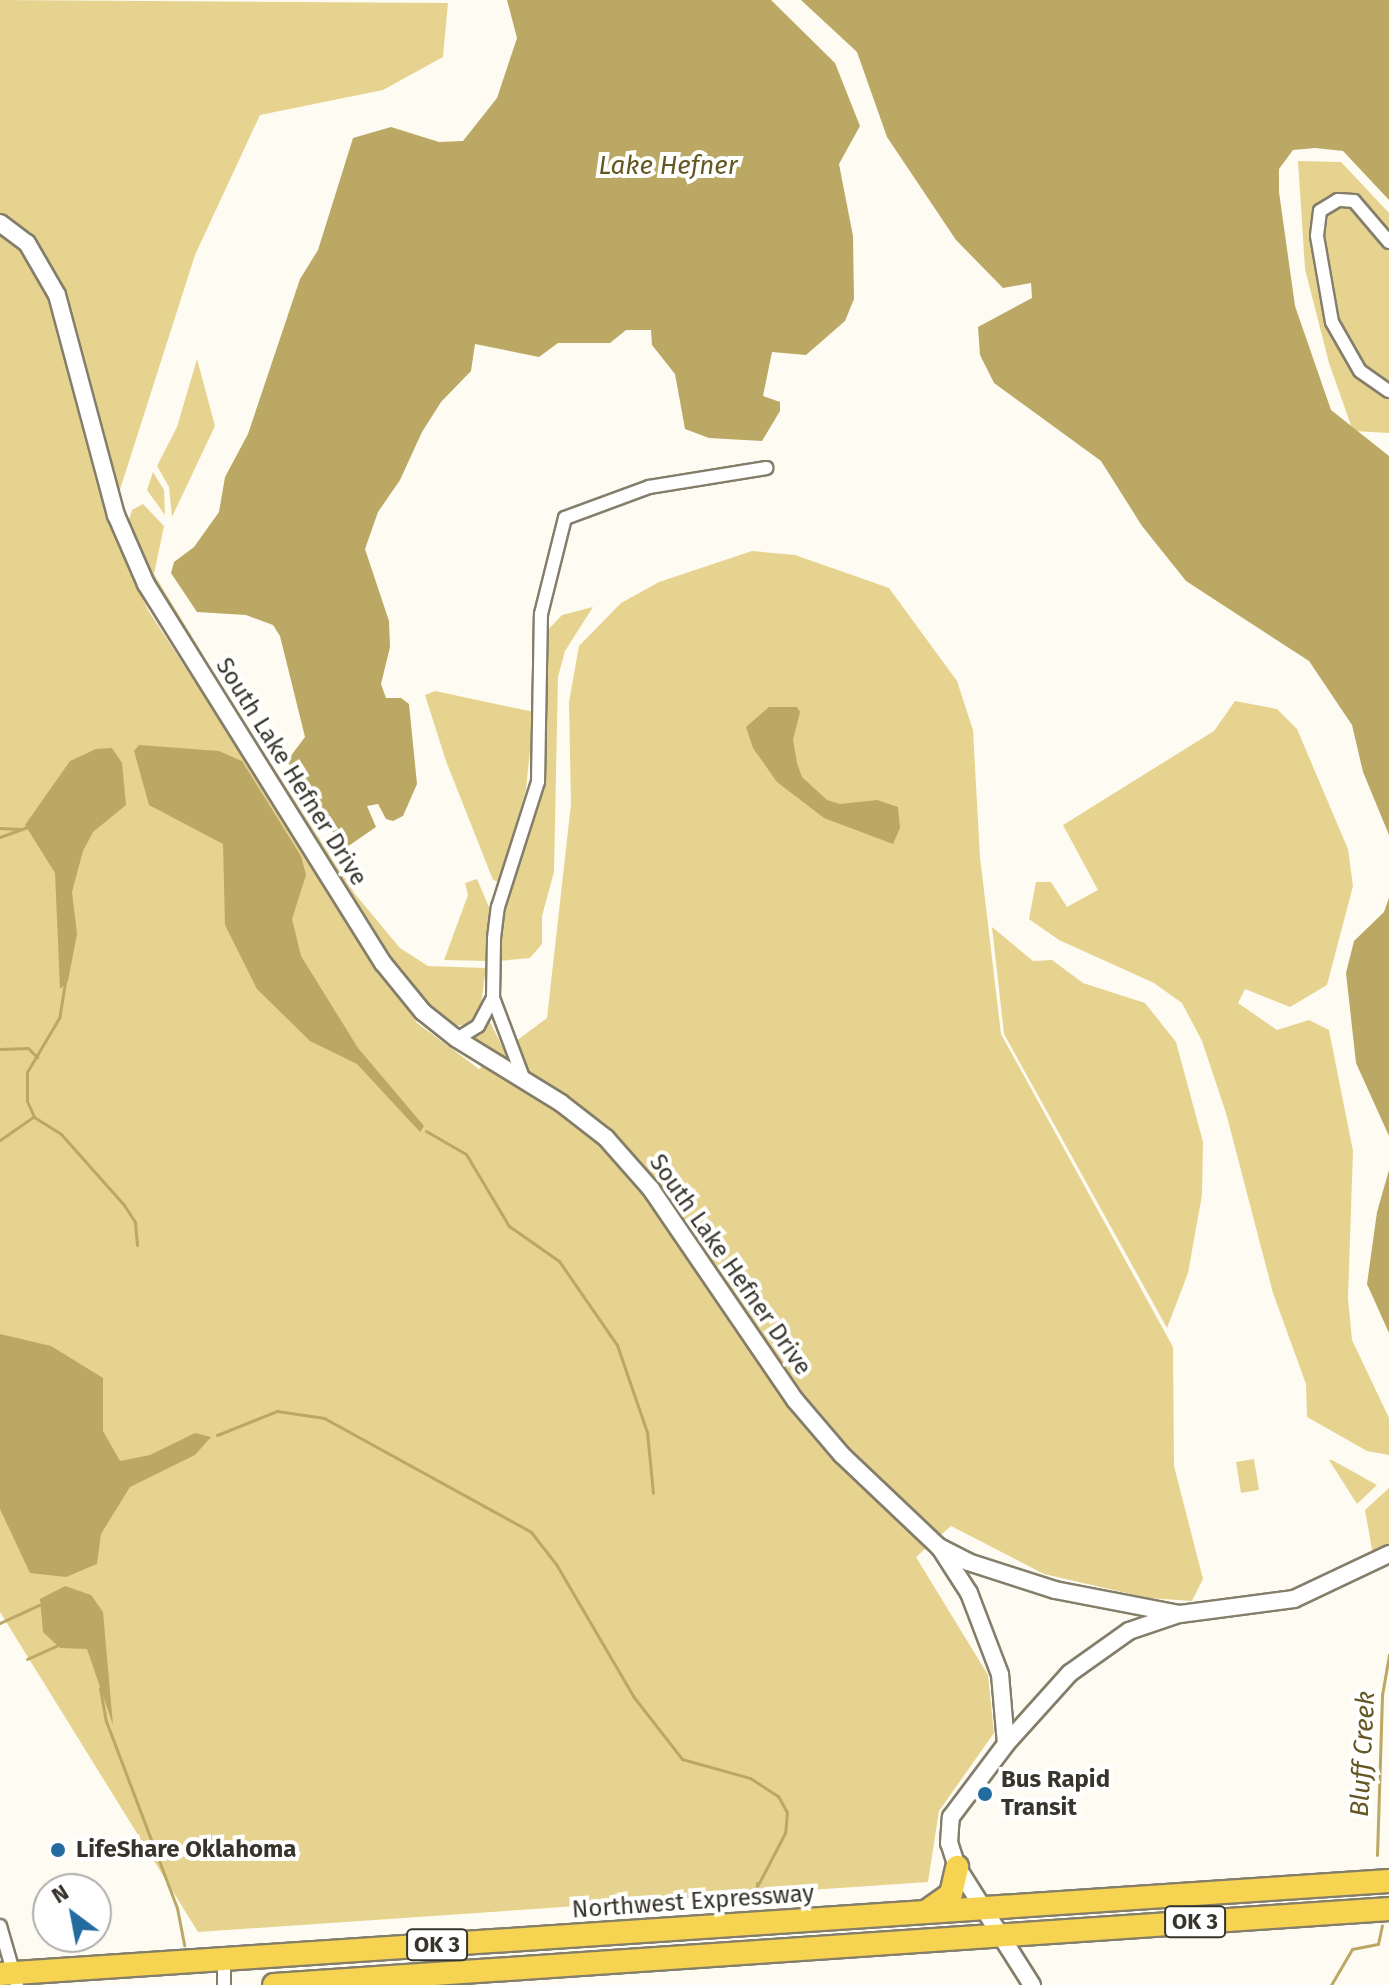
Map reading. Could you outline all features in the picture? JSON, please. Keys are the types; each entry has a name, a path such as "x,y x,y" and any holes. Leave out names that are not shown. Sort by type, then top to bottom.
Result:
{"highway":[{"path":"926,1912 951,1894 957,1867"},
{"name":"Northwest Expressway","path":"10,1977 1389,1881"},
{"name":"OK 3","path":"274,1985 1389,1909"},
{"path":"578,1936 579,1964"}],"street":[{"path":"1389,242 1354,201 1338,200 1320,211 1317,236 1335,331 1360,371 1389,391"},
{"name":"South Lake Hefner Drive","path":"0,223 27,243 57,295 116,515 146,584 383,963 423,1012 457,1039 606,1138 651,1189 795,1400 842,1455 939,1547 968,1562 1055,1590 1180,1614 1294,1599 1389,1554"},
{"path":"525,1083 493,998 498,907 538,782 541,614 565,518 649,487 766,468"},
{"path":"457,1039 478,1026 493,998"},
{"path":"939,1547 969,1593 1000,1674 1006,1744"},
{"path":"1032,1985 957,1867 949,1843 951,1817 1006,1744 1086,1658 1129,1631 1180,1614"},
{"path":"0,1926 10,1977"},
{"path":"224,1960 224,1985"}],"shaded area":[{"path":"0,0 448,3 443,57 383,90 260,115 195,255 109,524 148,610 417,1023 479,1069 494,1057 471,1038 489,1020 504,1050 547,1018 571,804 569,702 579,646 621,603 659,582 752,551 795,555 889,588 957,681 973,730 980,857 1001,1034 1173,1347 1174,1466 1203,1579 1192,1601 1148,1598 1044,1574 951,1526 916,1557 988,1675 994,1733 939,1811 928,1882 198,1932 0,1612"},
{"path":"1298,161 1341,162 1389,213 1389,433 1353,431 1329,363 1305,269"},
{"path":"197,359 215,426 172,517 169,487 157,466 177,427"},
{"path":"153,472 164,490 165,515 147,490"},
{"path":"143,504 164,526 154,574 202,653 196,653 148,574 128,523 132,510"},
{"path":"593,607 565,651 558,677 554,872 542,916 542,944 530,958 498,961 508,894 544,758 544,634 562,615"},
{"path":"435,691 534,712 526,789 500,882 493,880 446,761 425,695"},
{"path":"1235,701 1277,709 1297,729 1348,849 1353,886 1327,985 1290,1007 1245,989 1238,1003 1277,1030 1309,1020 1329,1030 1353,1151 1348,1298 1352,1340 1389,1418 1389,1455 1367,1451 1307,1417 1306,1384 1273,1293 1226,1113 1202,1041 1182,1003 1154,983 1059,940 1029,919 1036,882 1051,882 1067,907 1098,890 1063,825 1214,731"},
{"path":"254,737 355,894 400,948 428,966 486,968 480,1012 470,1024 455,1026 441,1018 401,972"},
{"path":"477,879 491,912 486,961 444,960 468,895 465,883"},
{"path":"992,927 1033,961 1052,960 1083,983 1145,1003 1176,1042 1203,1142 1202,1195 1188,1273 1167,1328 1004,1034"},
{"path":"1254,1459 1259,1490 1241,1493 1236,1462"},
{"path":"1329,1460 1332,1460 1377,1485 1357,1504"},
{"path":"1389,1488 1389,1547 1373,1555 1365,1510"}],"water":[{"name":"Lake Hefner","path":"507,0 771,0 835,63 860,126 839,164 853,236 854,299 845,321 806,355 772,352 763,396 780,402 780,411 762,441 709,438 685,429 675,374 652,345 651,330 626,330 610,343 558,343 539,357 475,344 471,371 441,402 422,432 400,480 378,512 365,549 389,621 390,647 381,684 386,698 401,698 409,704 417,784 403,816 393,821 386,819 378,804 367,806 376,827 344,849 287,761 305,737 280,636 273,625 246,615 197,612 171,573 174,562 194,547 219,512 225,477 248,434 300,279 318,250 353,138 391,127 439,142 463,141 497,98 517,38"},
{"path":"801,0 1389,0 1389,200 1343,151 1315,148 1293,150 1279,169 1279,192 1295,306 1331,410 1389,456 1389,835 1363,772 1352,725 1309,661 1186,581 1142,526 1101,461 994,383 980,355 978,327 1032,298 1031,283 1003,288 956,240 887,137 857,52"},
{"path":"769,707 797,707 800,712 793,740 797,763 802,777 827,800 840,804 877,800 898,807 900,828 893,844 824,818 777,782 753,748 746,727"},
{"path":"139,745 219,751 242,761 301,856 306,875 292,919 301,956 358,1048 424,1126 420,1132 357,1064 310,1041 257,989 225,925 223,844 149,805 134,751"},
{"path":"112,748 122,763 126,805 93,832 83,851 72,892 77,934 68,981 60,989 55,873 25,825 70,761 96,749"},
{"path":"1389,898 1389,1136 1356,1063 1346,973 1354,941 1384,912"},
{"path":"1389,1170 1389,1333 1367,1284 1377,1212"},
{"path":"0,1334 51,1346 103,1378 103,1431 120,1461 150,1455 195,1433 211,1437 195,1455 130,1487 101,1534 97,1564 66,1577 30,1573 0,1509"},
{"path":"65,1586 91,1595 103,1612 113,1725 87,1649 60,1648 43,1632 40,1599"}],"waterway":[{"path":"0,828 20,829"},
{"path":"0,837 25,828"},
{"path":"65,982 59,1018 27,1072 27,1101 34,1117 61,1134 124,1205 135,1222 137,1245"},
{"path":"0,1049 28,1048 37,1057"},
{"path":"0,1140 33,1117"},
{"path":"426,1131 466,1154 509,1226 559,1261 617,1345 647,1432 653,1493"},
{"path":"217,1435 277,1411 324,1418 531,1532 556,1564 633,1696 682,1759 750,1778 778,1796 787,1812 785,1833 749,1902"},
{"path":"0,1623 39,1605"},
{"path":"27,1659 56,1646"},
{"name":"Bluff Creek","path":"1377,1855 1382,1695 1389,1655"},
{"path":"100,1688 106,1721 177,1908 184,1945"},
{"path":"756,1903 757,1883"},
{"name":"Bluff Creek","path":"1331,1985 1352,1949 1378,1944 1382,1925"}],"place":[{"name":"Bus Rapid Transit","path":"985,1794"},
{"name":"LifeShare Oklahoma","path":"58,1850"}]}
